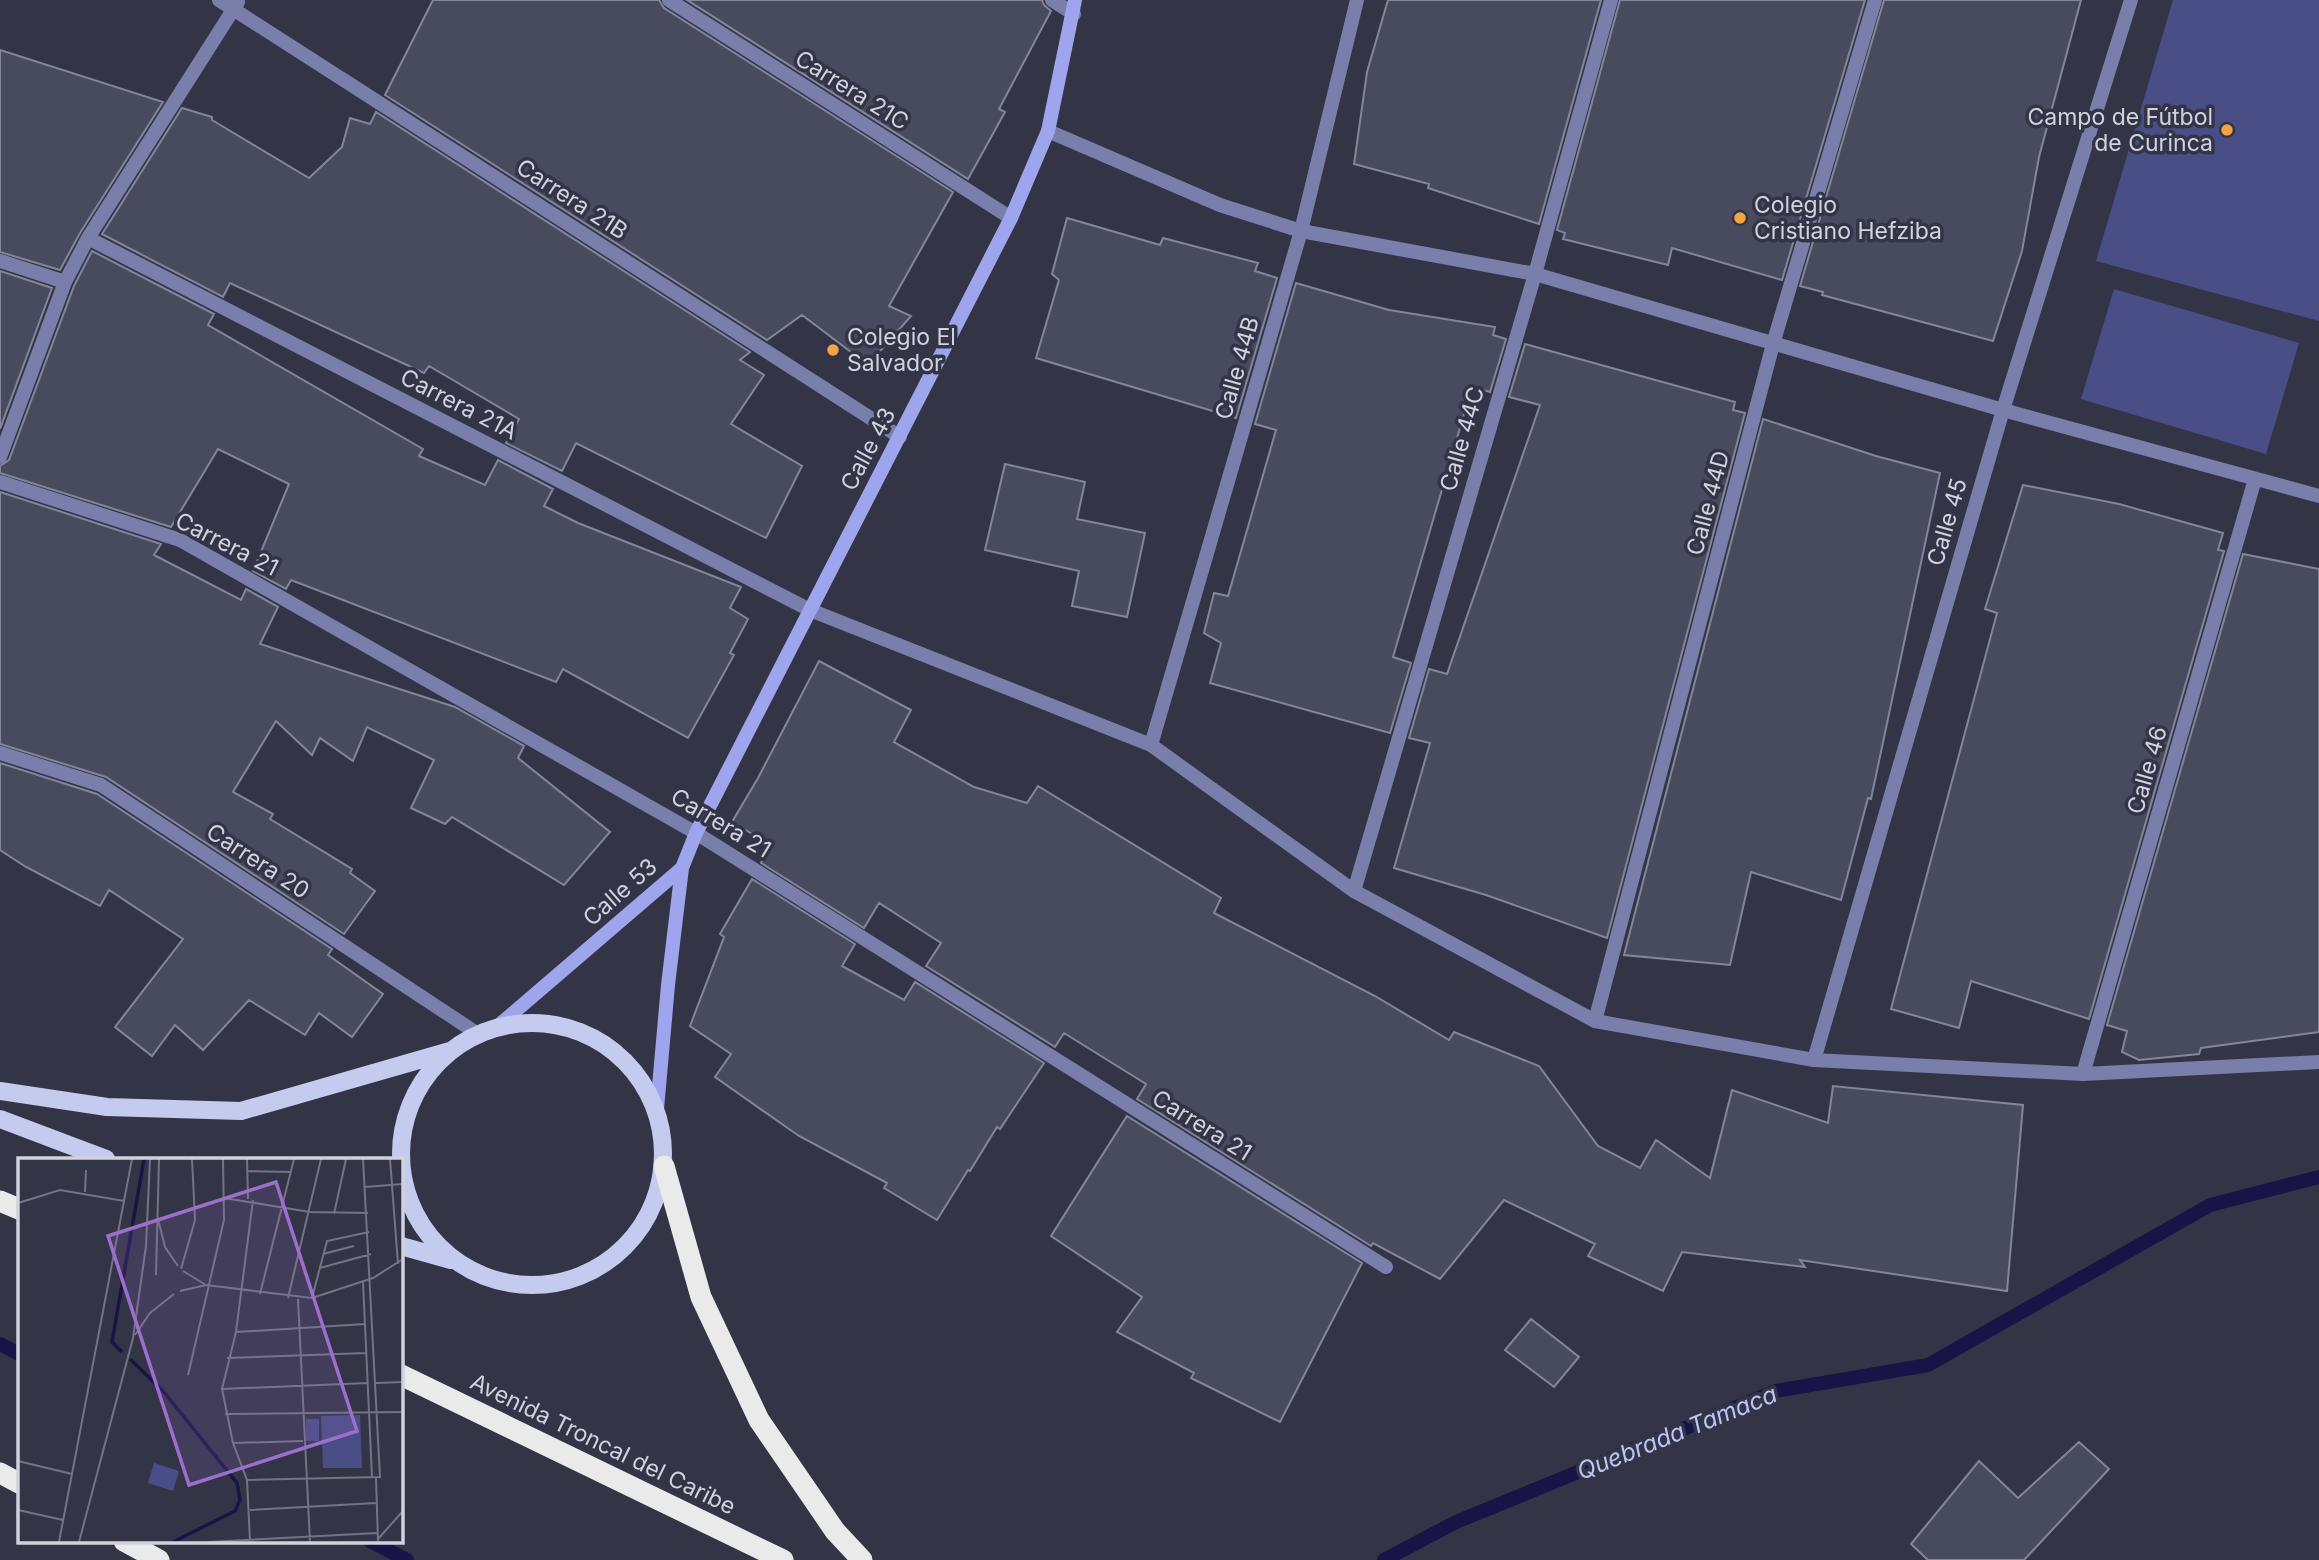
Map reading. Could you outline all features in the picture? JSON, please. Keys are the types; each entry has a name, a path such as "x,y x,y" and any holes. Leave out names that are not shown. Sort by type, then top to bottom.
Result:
{"highway":[{"path":"664,1166 701,1297 759,1420 835,1531 862,1560"},
{"path":"0,1202 18,1209"},
{"name":"Avenida Troncal del Caribe","path":"402,1375 783,1560"},
{"path":"0,1473 18,1482"},
{"path":"126,1542 159,1560"}],"main road":[{"path":"0,1091 107,1107 241,1111 450,1051 478,1034 498,1026 537,1021 576,1029 611,1046 639,1074 657,1109 663,1137 664,1166 656,1200 639,1231 615,1257 586,1275 552,1285 518,1286 484,1278 453,1261 402,1246"},
{"path":"400,1158 406,1118 423,1081 450,1051"},
{"path":"0,1119 103,1158"},
{"path":"402,1168 407,1196 426,1232 453,1261"}],"street":[{"name":"Carrera 21B","path":"219,0 237,4 901,437"},
{"name":"Carrera 21C","path":"669,0 1011,218"},
{"path":"1052,0 1075,7"},
{"name":"Calle 44B","path":"1151,746 1301,231 1357,0"},
{"name":"Calle 44C","path":"1354,891 1535,274 1611,0"},
{"name":"Calle 44D","path":"1595,1021 1773,344 1875,0"},
{"name":"Calle 45","path":"1814,1060 2003,410 2131,0"},
{"path":"0,457 65,282 88,238 237,4"},
{"name":"Calle 43","path":"682,868 696,833 1011,218 1048,131 1075,7"},
{"path":"1048,131 1220,205 1301,231 1535,274 2003,410 2319,496"},
{"name":"Carrera 21A","path":"88,238 810,610 1151,746 1354,891 1595,1021 1814,1060 2083,1074 2319,1062"},
{"path":"0,261 65,282"},
{"name":"Calle 46","path":"2083,1074 2255,479"},
{"name":"Carrera 21","path":"0,482 180,540 696,833 1386,1267"},
{"name":"Carrera 20","path":"0,753 101,785 478,1034"},
{"name":"Calle 53","path":"498,1026 682,868"},
{"name":"Calle 53","path":"657,1109 682,868"}],"shaded area":[{"name":"Campo de Fútbol de Curinca","path":"2173,0 2319,0 2319,321 2096,261"},
{"path":"2114,289 2299,343 2266,454 2081,399"}],"building":[{"path":"433,0 659,0 664,8 953,192 889,306 911,316 868,365 802,315 767,340 385,95"},
{"path":"687,0 1042,0 1051,11 999,109 1005,112 968,179"},
{"path":"1388,0 1601,0 1539,224 1428,188 1429,184 1354,164 1367,72"},
{"path":"1620,0 1865,0 1782,280 1672,248 1668,265 1563,239 1565,233 1557,230"},
{"path":"1884,0 2081,0 2039,157 2022,251 1993,341 1822,295 1823,292 1800,286"},
{"path":"0,50 163,102 80,233 60,270 0,252"},
{"path":"182,108 212,117 212,120 309,178 342,147 350,118 370,124 376,112 750,352 740,360 764,375 731,424 802,466 766,538 576,443 562,471 506,443 519,419 429,366 424,373 230,283 223,297 102,234"},
{"path":"1067,218 1160,245 1163,238 1258,263 1255,271 1277,278 1236,418 1036,358 1059,280 1052,274"},
{"path":"92,251 214,314 208,325 423,449 419,456 485,485 498,460 553,489 544,506 578,523 741,587 730,608 748,619 730,653 734,655 688,738 563,669 556,682 291,580 286,589 253,571 289,484 218,449 171,527 0,473 0,466 9,460 74,286"},
{"path":"0,271 52,288 0,429"},
{"path":"1296,283 1389,310 1495,327 1493,335 1506,339 1490,392 1472,387 1393,657 1411,663 1390,733 1210,683 1221,643 1204,633 1214,593 1228,596 1276,430 1255,424"},
{"path":"1525,344 1735,402 1733,410 1745,413 1607,938 1486,895 1394,868 1430,743 1409,738 1429,669 1447,674 1540,405 1509,397"},
{"path":"1763,419 1876,456 1940,473 1871,799 1868,798 1841,900 1751,872 1730,965 1624,955"},
{"path":"1005,464 1085,482 1077,519 1145,533 1127,617 1072,606 1079,571 985,550"},
{"path":"2023,485 2119,504 2223,533 2218,550 2224,551 2089,1019 1971,981 1959,1028 1891,1009 1997,613 1985,609"},
{"path":"0,492 161,544 154,555 241,600 246,589 278,607 260,644 455,707 524,746 518,758 610,832 564,885 452,817 445,824 411,808 434,760 367,727 353,761 320,738 312,755 276,721 233,792 273,814 270,819 352,869 350,873 375,891 344,934 106,777 0,744"},
{"path":"2243,554 2319,569 2319,1032 2201,1048 2199,1054 2139,1060 2122,1052 2127,1031 2107,1025"},
{"path":"819,661 911,710 894,742 974,787 1027,803 1038,786 1221,898 1214,913 1375,996 1449,1040 1454,1032 1539,1066 1598,1146 1640,1168 1656,1140 1710,1178 1732,1090 1828,1123 1833,1086 2023,1105 2007,1291 1800,1260 1805,1267 1682,1252 1663,1291 1588,1256 1595,1244 1504,1200 1440,1279 1373,1243 1371,1246 1137,1099 1146,1084 1064,1033 1055,1047 926,966 941,943 879,903 864,928 761,863 771,845 732,822"},
{"path":"0,763 97,794 332,949 328,955 383,994 352,1037 319,1013 305,1035 249,1000 203,1050 175,1025 152,1056 115,1027 183,939 109,890 100,906 26,867 0,850"},
{"path":"752,879 855,944 842,966 904,1000 915,982 1044,1063 1000,1129 997,1127 937,1220 884,1188 887,1183 799,1136 715,1077 731,1054 690,1026 724,937 720,934"},
{"path":"1127,1116 1362,1263 1280,1422 1191,1378 1194,1373 1117,1332 1142,1297 1051,1236"},
{"path":"1531,1319 1579,1357 1554,1387 1505,1350"},
{"path":"2079,1442 2109,1469 2024,1560 1928,1560 1911,1544 1979,1461 2018,1498"}],"waterway":[{"name":"Quebrada Tamaca","path":"1384,1560 1456,1522 1776,1391 1928,1365 2210,1205 2319,1177"},
{"name":"Quebrada Tamaca","path":"0,1344 18,1353"},
{"name":"Quebrada Tamaca","path":"372,1542 407,1560"}],"place":[{"name":"Campo de Fútbol de Curinca","path":"2227,130"},
{"name":"Colegio Cristiano Hefziba","path":"1740,218"},
{"name":"Colegio El Salvador","path":"833,350"}]}
